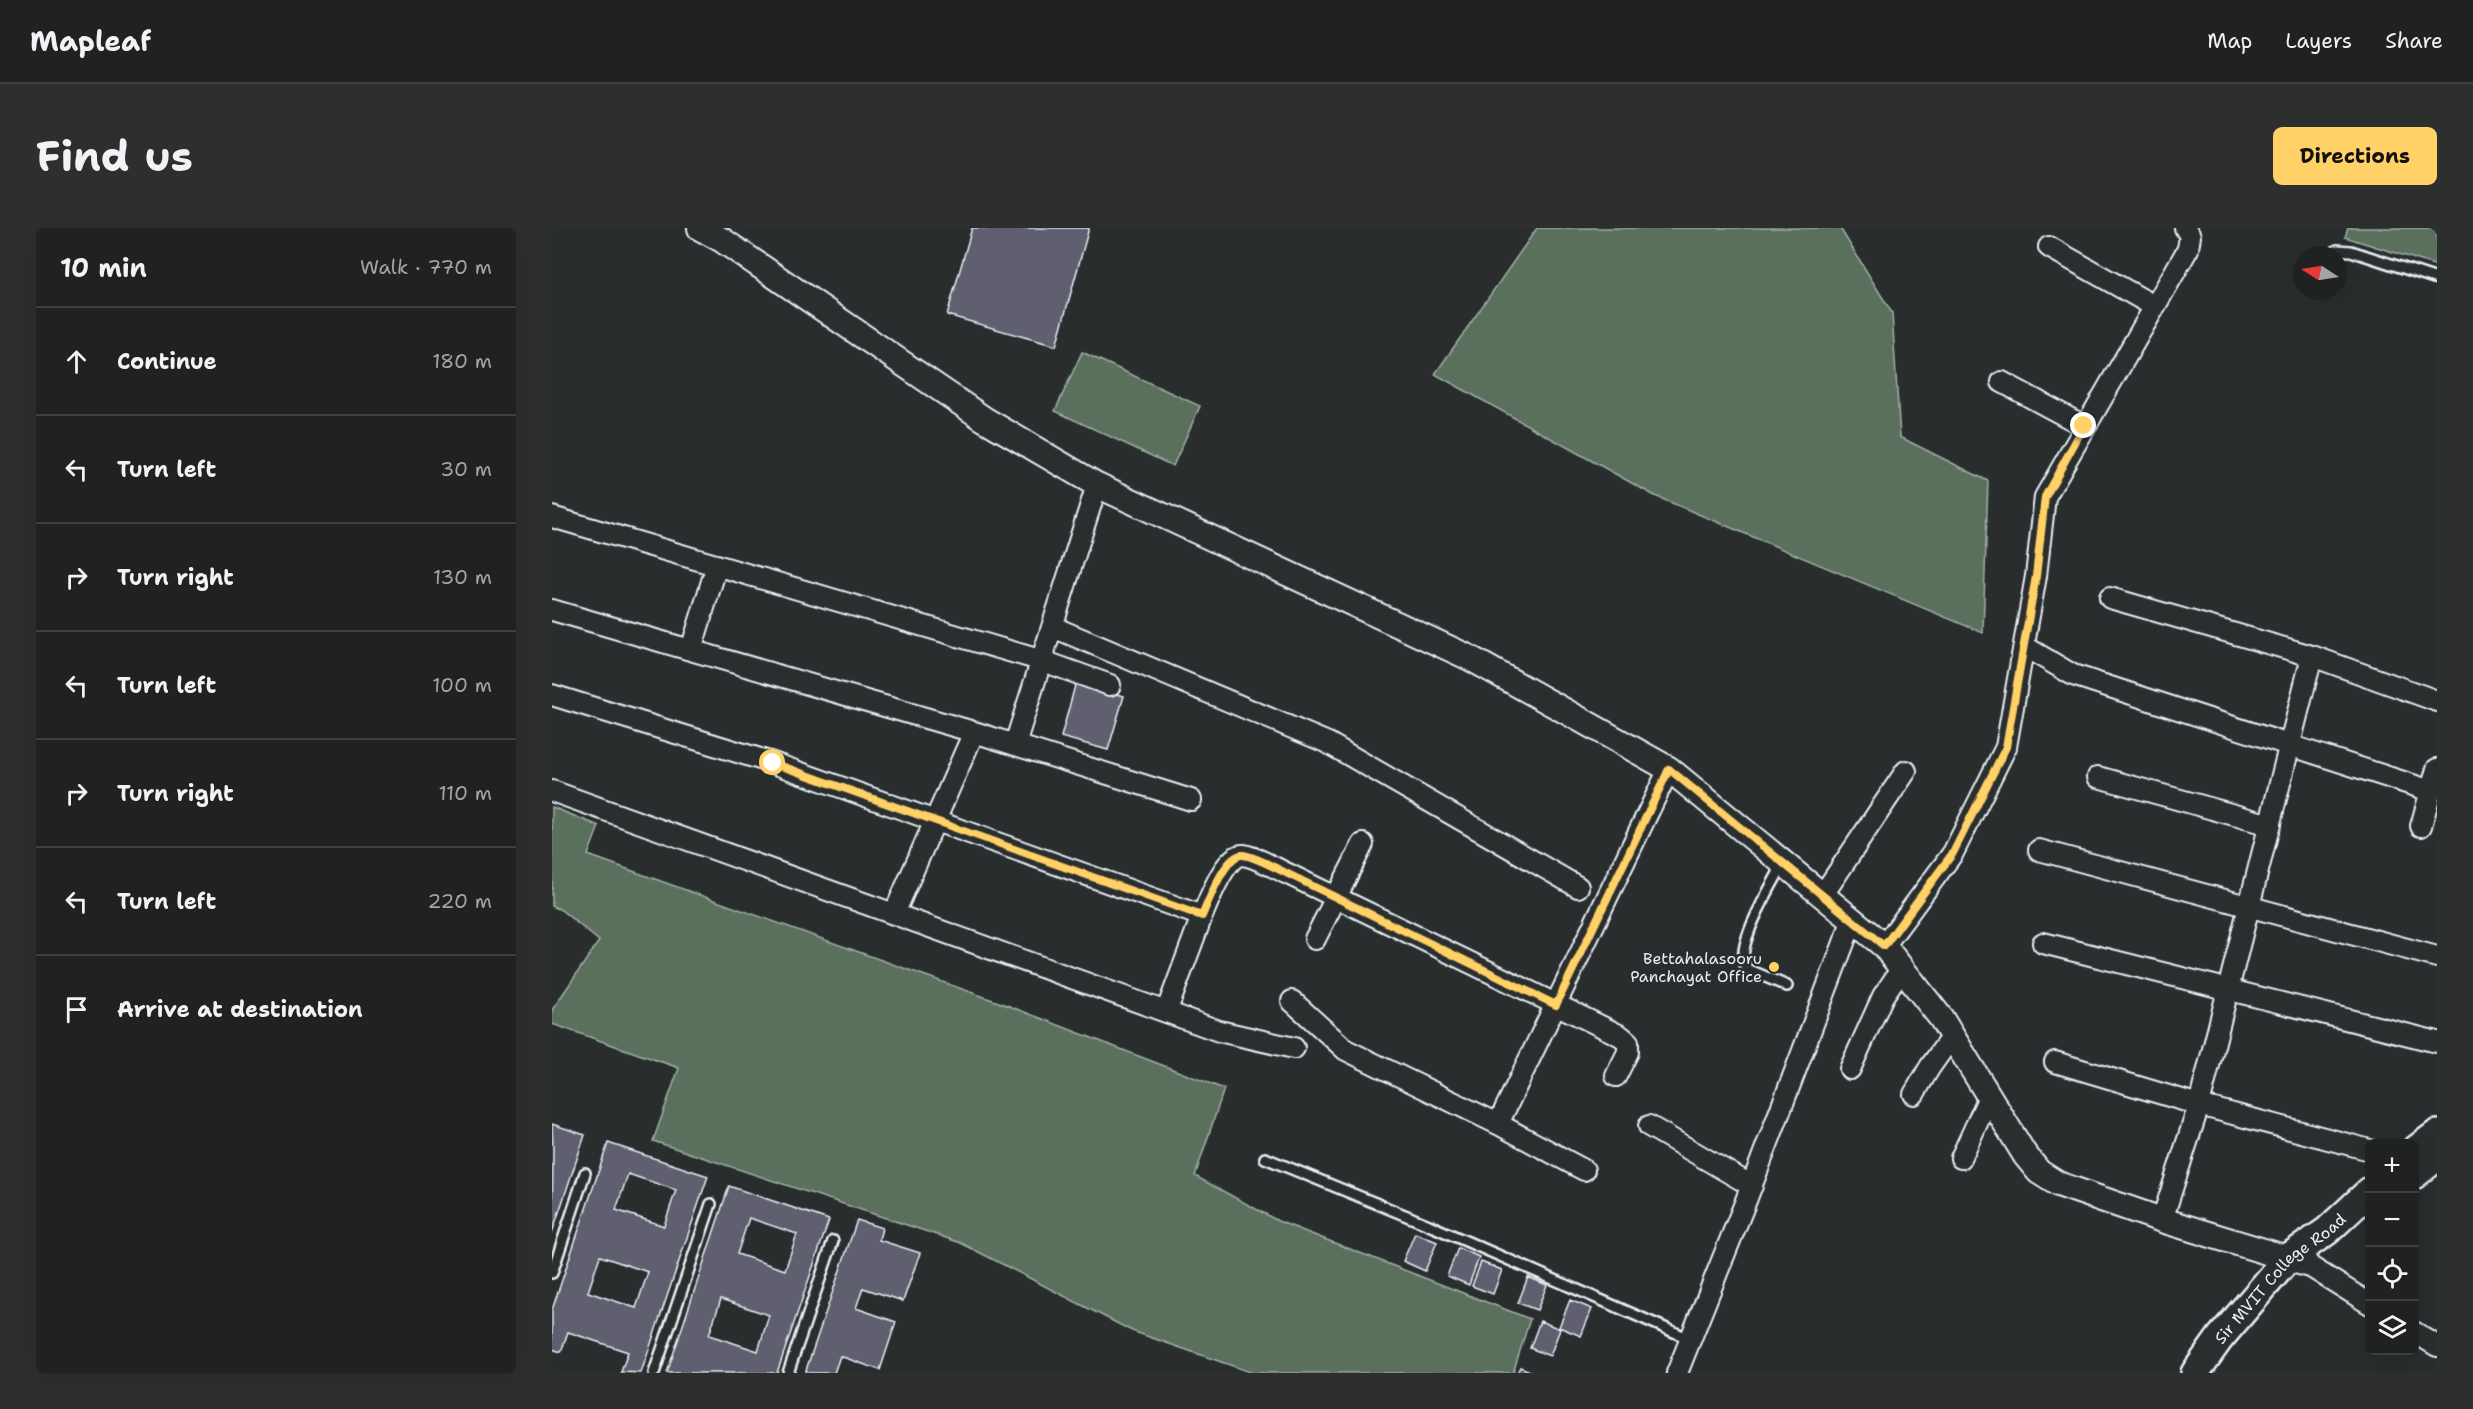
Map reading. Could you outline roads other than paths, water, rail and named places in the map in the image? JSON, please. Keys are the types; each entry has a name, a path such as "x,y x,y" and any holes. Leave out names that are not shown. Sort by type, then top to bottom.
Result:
{"main road":[{"path":"2421,1162 2437,1134"},
{"name":"Sir MVIT College Road","path":"2195,1373 2220,1338 2368,1193"},
{"name":"Sir MVIT College Road","path":"2210,1373 2297,1261 2365,1214"}],"street":[{"path":"700,228 722,240 984,419 1097,485 1470,658 1669,769 1884,946 1941,1018 2025,1155 2039,1172 2058,1184 2162,1220 2297,1261 2365,1301"},
{"path":"1884,946 1953,853 2006,747 2036,576 2045,497 2188,249 2190,236 2185,228"},
{"path":"2049,247 2154,306"},
{"path":"2002,382 2084,426"},
{"path":"1015,744 1097,485"},
{"path":"552,517 1043,661 1110,685"},
{"path":"691,650 717,566"},
{"path":"2110,598 2312,656 2437,701"},
{"path":"552,610 1015,744 1191,800"},
{"path":"1053,627 1328,743 1578,887"},
{"path":"2024,646 2073,675 2431,790"},
{"path":"2162,1220 2199,1105 2312,656"},
{"path":"552,695 773,763 936,819 1202,916"},
{"path":"894,914 974,732"},
{"path":"1498,1124 1669,769"},
{"path":"2421,826 2437,769"},
{"path":"1822,896 1906,771"},
{"path":"2098,777 2270,825"},
{"path":"552,791 1167,1010 1219,1031 1294,1048"},
{"path":"1315,939 1363,844"},
{"path":"2039,850 2437,957"},
{"path":"1167,1010 1202,916 1228,863 1235,856 1244,855 1621,1036 1628,1042 1628,1052 1616,1076"},
{"path":"1677,1373 1752,1186 1853,919"},
{"path":"2043,943 2437,1042"},
{"path":"1850,1069 1882,996 1902,968"},
{"path":"1292,1001 1346,1050 1498,1124 1584,1170"},
{"path":"1914,1094 1952,1036"},
{"path":"2055,1062 2199,1105 2365,1149"},
{"path":"1961,1158 1989,1097"},
{"path":"1649,1126 1752,1186"},
{"path":"2419,1335 2437,1346"}],"lane":[{"path":"2347,251 2437,279"},
{"path":"1784,864 1747,935 1742,956 1746,969 1786,986"},
{"path":"1265,1158 1430,1225 1690,1339"},
{"path":"552,1273 585,1173"},
{"path":"654,1373 711,1204"},
{"path":"788,1373 833,1241"}],"place":[{"name":"Bettahalasooru Panchayat Office","path":"1774,967"}]}
